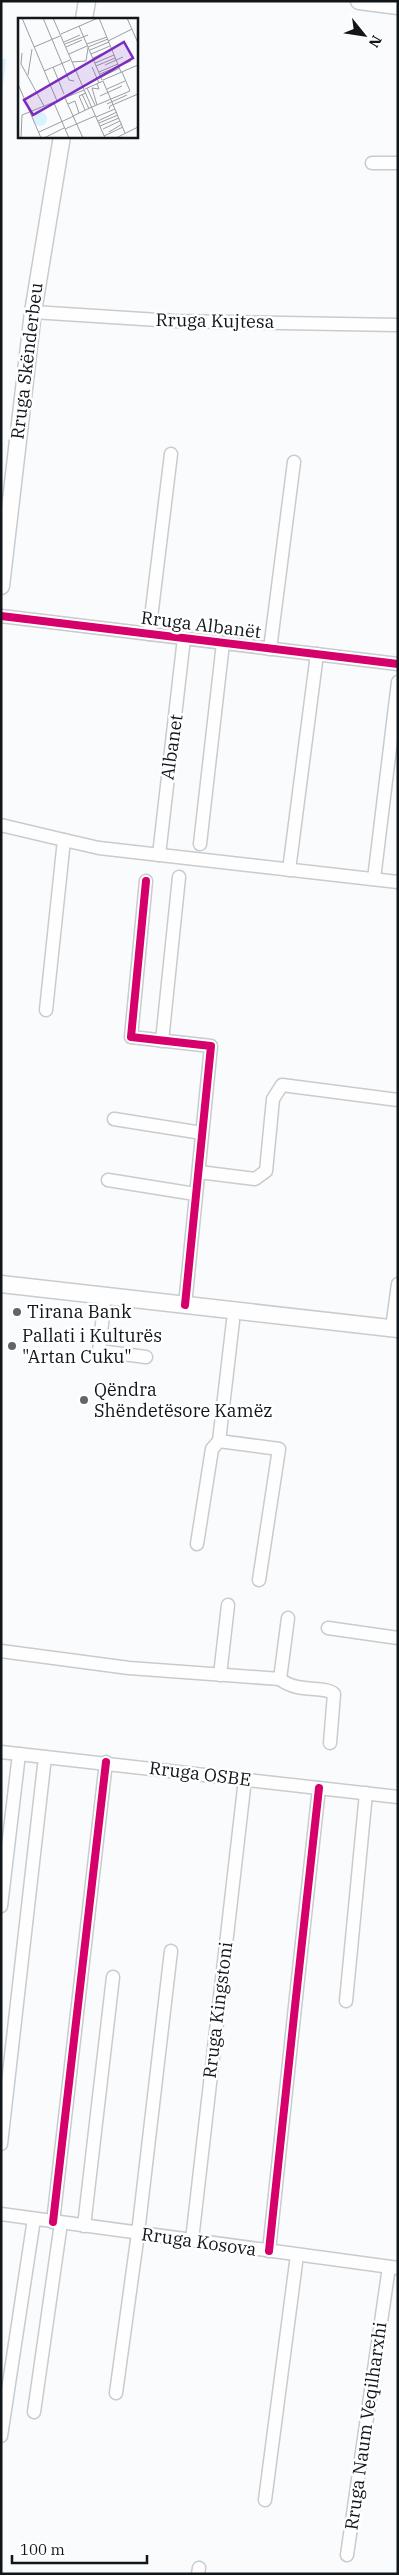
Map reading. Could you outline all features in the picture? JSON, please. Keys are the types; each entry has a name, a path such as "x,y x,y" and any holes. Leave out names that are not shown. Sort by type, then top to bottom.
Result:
{"main road":[{"path":"84,18 87,1"},
{"path":"359,1 398,6"},
{"name":"Rruga Skënderbeu","path":"1,586 4,535 33,312 62,138"},
{"path":"1,1284 184,1310 396,1332"},
{"path":"1,1295 104,1306 184,1310 233,1321 396,1332"}],"street":[{"path":"372,163 398,163"},
{"name":"Rruga Kujtesa","path":"33,312 174,321 398,325"},
{"path":"149,634 171,454"},
{"path":"270,649 294,462"},
{"name":"Rruga Albanët","path":"1,616 398,664"},
{"name":"Albanet","path":"159,855 184,638"},
{"path":"200,844 223,643"},
{"path":"289,870 317,654"},
{"path":"374,879 398,682"},
{"path":"1,825 99,848 398,882"},
{"path":"46,1010 64,840"},
{"path":"162,1041 179,877"},
{"path":"146,881 130,1034 134,1038 211,1046 184,1310"},
{"path":"199,1172 255,1179 266,1171 273,1099 282,1085 398,1100"},
{"path":"114,1119 202,1133"},
{"path":"108,1180 195,1194"},
{"path":"396,1332 398,1284"},
{"path":"104,1306 99,1351 146,1357"},
{"path":"197,1544 212,1449 219,1441 233,1321"},
{"path":"219,1441 279,1450 260,1580"},
{"path":"220,1675 228,1605"},
{"path":"280,1679 288,1618"},
{"path":"328,1628 398,1638"},
{"path":"1,1651 128,1668 280,1679 292,1688 329,1690 334,1694 330,1743"},
{"name":"Rruga OSBE","path":"1,1752 106,1762 398,1797"},
{"path":"1,1906 19,1754"},
{"path":"1,2144 45,1757"},
{"path":"34,2412 57,2222 106,1762"},
{"name":"Rruga Kingstoni","path":"192,2240 245,1779"},
{"path":"268,2251 319,1788"},
{"path":"346,2001 366,1793"},
{"path":"116,2393 138,2234 171,1951"},
{"path":"84,2226 113,1977"},
{"name":"Rruga Kosova","path":"1,2214 393,2268"},
{"path":"1,2436 34,2219"},
{"path":"266,2500 297,2255"},
{"name":"Rruga Naum Veqilharxhi","path":"347,2554 393,2268"}],"shaded area":[{"path":"1,59 6,59 1,104"}],"cycle path":[{"path":"1,616 398,664"},
{"path":"146,881 131,1037 211,1046 185,1305"},
{"path":"53,2222 106,1762"},
{"path":"269,2251 319,1788"}],"place":[{"name":"Tirana Bank","path":"17,1312"},
{"name":"Pallati i Kulturës \"Artan Cuku\"","path":"12,1346"},
{"name":"Qëndra Shëndetësore Kamëz","path":"84,1400"}]}
